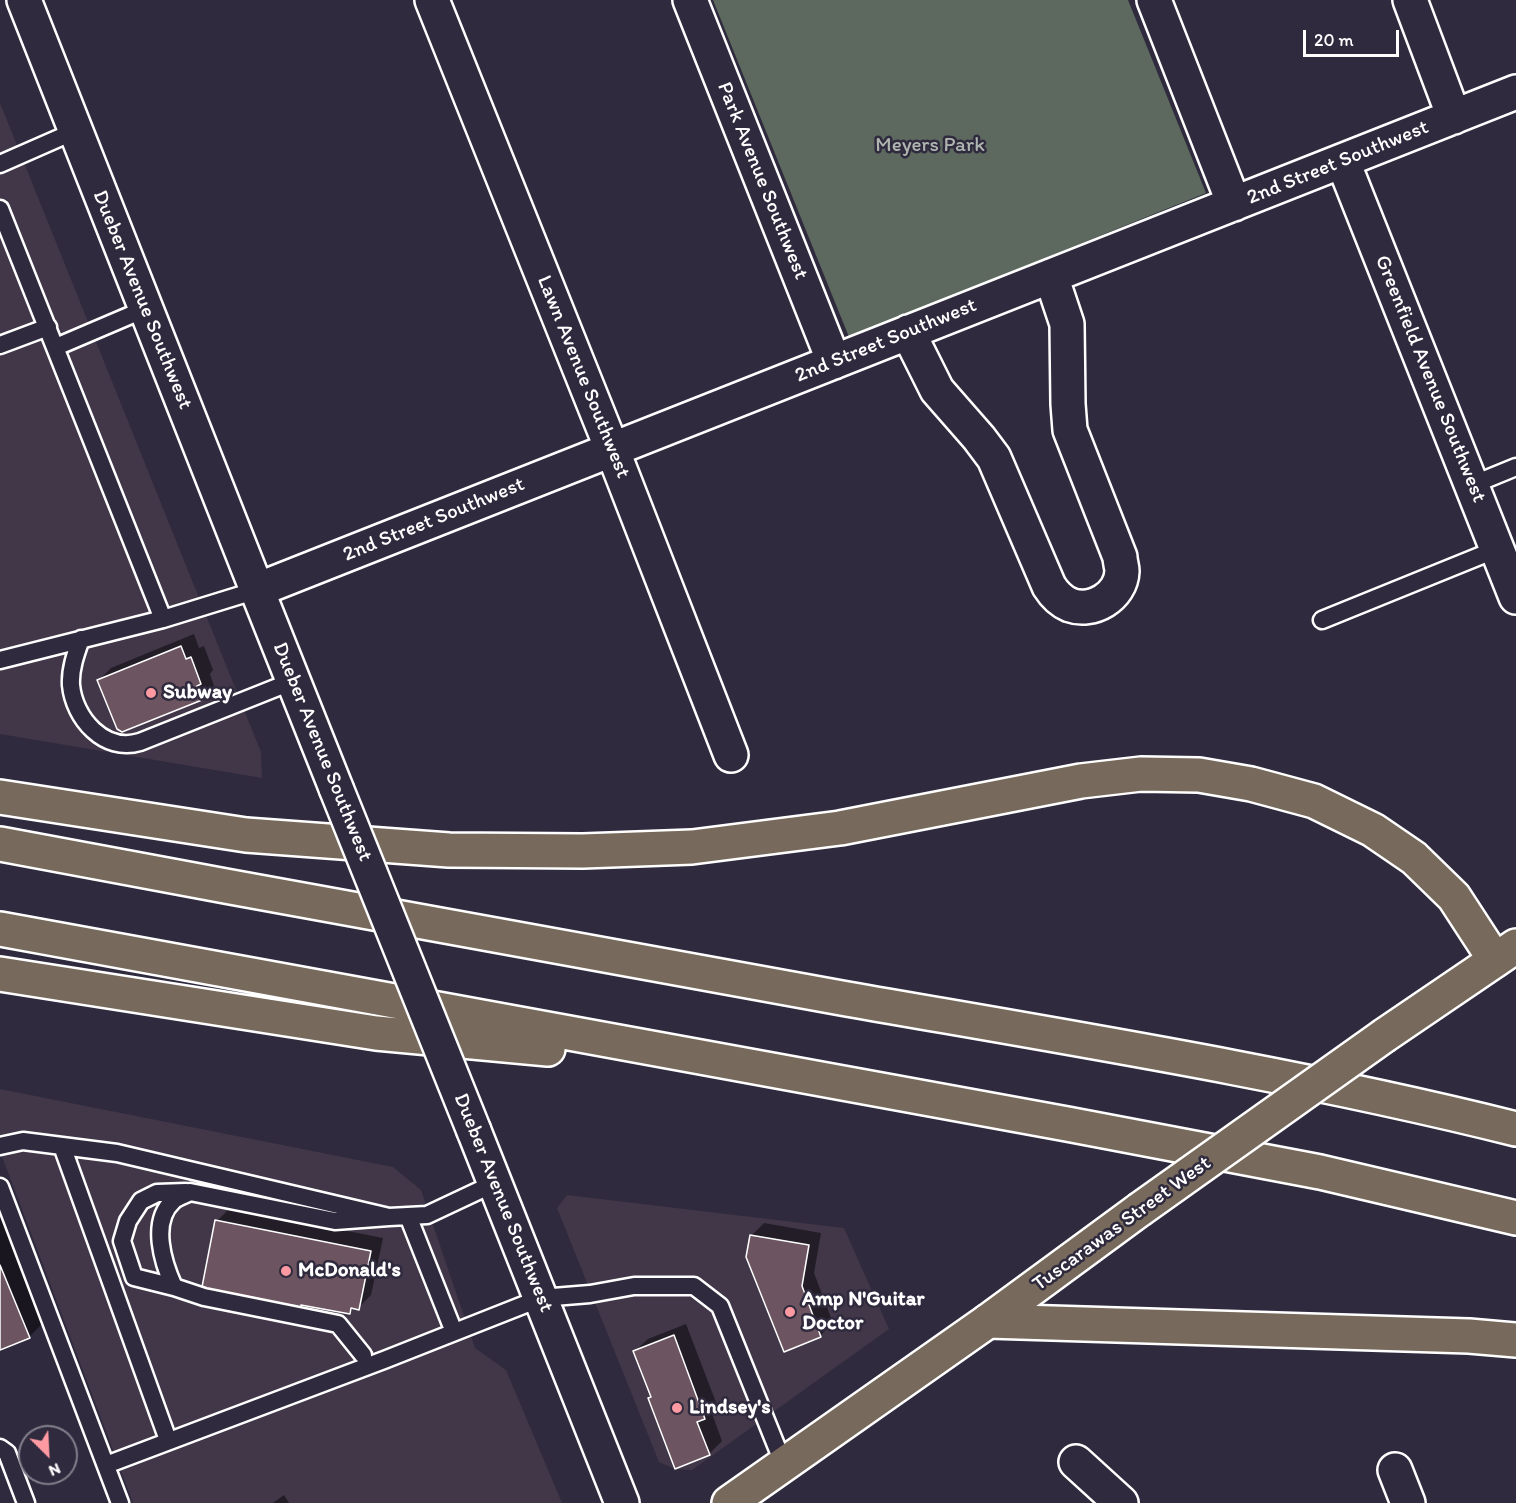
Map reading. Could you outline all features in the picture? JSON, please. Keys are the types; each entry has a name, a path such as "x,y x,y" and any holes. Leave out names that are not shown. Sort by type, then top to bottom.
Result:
{"main road":[{"path":"0,797 246,835 449,850 583,851 692,847 828,830 1081,781 1141,774 1199,775 1251,784 1314,801 1373,830 1414,858 1506,953"},
{"path":"0,844 1160,1054 1428,1107 1516,1129"},
{"path":"0,929 1320,1172 1516,1218"},
{"name":"Tuscarawas Street West","path":"733,1502 1385,1035 1506,953"},
{"path":"0,974 376,1033 762,1068"},
{"path":"988,1321 1469,1336 1516,1340"}],"street":[{"name":"Dueber Avenue Southwest","path":"24,0 256,590 622,1503"},
{"name":"Lawn Avenue Southwest","path":"432,0 612,449 731,755"},
{"name":"Park Avenue Southwest","path":"690,0 834,362"},
{"path":"1154,0 1234,204"},
{"path":"1410,0 1454,117"},
{"name":"2nd Street Southwest","path":"256,590 1516,92"},
{"name":"Greenfield Avenue Southwest","path":"1343,162 1516,597"},
{"path":"908,332 937,390 979,438 993,458 1048,586 1057,597 1069,604 1083,607 1097,604 1109,597 1118,586 1122,573 1120,557 1071,430 1068,404 1067,324 1051,276"},
{"path":"1077,1462 1121,1503"}],"lane":[{"path":"0,165 75,131"},
{"path":"0,209 163,619"},
{"path":"56,347 145,309"},
{"path":"0,345 48,327"},
{"path":"1472,485 1516,467"},
{"path":"1322,620 1497,549"},
{"path":"0,660 163,619 256,590"},
{"path":"81,639 75,655 72,677 77,708 93,729 104,738 117,744 140,742 293,681"},
{"path":"0,1146 23,1141 117,1153 389,1217"},
{"path":"62,1146 168,1440"},
{"path":"363,1355 338,1324 204,1297 134,1277 122,1241 128,1221 141,1201 157,1193 190,1192 335,1221 427,1215 495,1183"},
{"path":"0,1187 120,1503"},
{"path":"174,1287 165,1268 161,1219 173,1201 190,1192"},
{"path":"408,1216 454,1332"},
{"path":"105,1465 541,1298 590,1294 634,1286 694,1286 720,1306 784,1465"},
{"path":"0,1448 7,1453 26,1503"}],"shaded area":[{"path":"0,103 261,752 262,778 0,734"},
{"path":"0,1089 393,1167 421,1190 475,1348 506,1370 562,1503 133,1503 0,1151"},
{"path":"567,1195 844,1228 889,1329 692,1470 675,1469 659,1462 557,1208"}],"green space":[{"name":"Meyers Park","path":"713,0 1128,0 1206,193 849,337"}],"building":[{"name":"Subway","path":"181,646 186,659 191,657 201,684 197,686 202,700 122,732 117,729 97,680"},
{"name":"McDonald's","path":"215,1220 371,1251 359,1310 351,1308 350,1314 301,1305 300,1312 201,1292"},
{"name":"Amp N'Guitar Doctor","path":"750,1235 809,1245 802,1286 821,1337 784,1352 746,1257"},
{"path":"0,1265 30,1338 0,1350"},
{"name":"Lindsey's","path":"674,1335 705,1419 697,1422 710,1455 675,1469 633,1351"}],"place":[{"name":"Subway","path":"151,693"},
{"name":"McDonald's","path":"286,1271"},
{"name":"Amp N'Guitar Doctor","path":"790,1312"},
{"name":"Lindsey's","path":"677,1408"}]}
